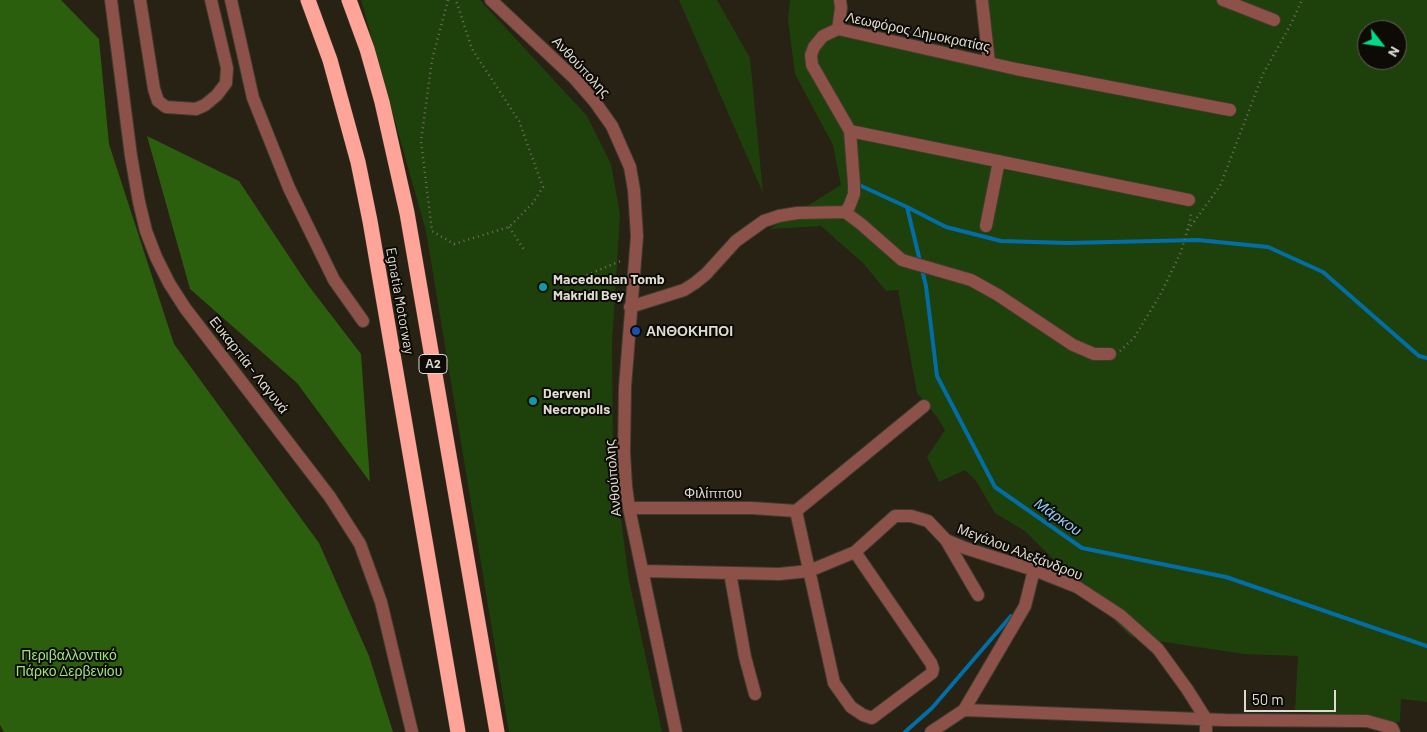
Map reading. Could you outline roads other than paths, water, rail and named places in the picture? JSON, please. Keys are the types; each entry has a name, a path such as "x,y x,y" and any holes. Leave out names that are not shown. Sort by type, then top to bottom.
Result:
{"highway":[{"name":"Egnatia Motorway","path":"308,0 333,69 358,162 370,221 458,732"},
{"name":"Egnatia Motorway","path":"349,0 367,49 382,102 404,196 496,732"}],"street":[{"name":"Ευκαρπία - Λαγυνά","path":"111,0 139,202 146,231 156,257 169,283 186,308 330,497 360,544 386,620 412,732"},
{"path":"140,0 154,89 158,101 166,107 196,109 205,105 217,95 226,82 226,68 211,0"},
{"path":"231,0 254,98 289,188 334,280 363,321"},
{"name":"Ανθούπολης","path":"491,0 575,79 612,126 630,167 634,190 637,236 630,306 624,421 624,460 629,508 644,571 676,732"},
{"path":"838,29 841,8 840,0"},
{"path":"982,0 989,62"},
{"path":"1223,0 1274,20"},
{"name":"Λεωφόρος Δημοκρατίας","path":"845,212 852,202 854,194 850,131 812,65 811,55 818,41 823,36 838,29 989,62 1230,110"},
{"path":"850,131 1188,200"},
{"path":"986,226 999,161"},
{"path":"630,306 684,290 706,274 736,240 764,221 797,212 845,212 902,260 972,280 1072,344 1094,354 1110,354"},
{"path":"855,552 933,668 932,673 872,718 863,715 851,707 834,683 796,511 924,406"},
{"name":"Φιλίππου","path":"629,508 752,508 796,511"},
{"name":"Μεγάλου Αλεξάνδρου","path":"644,571 779,574 809,571 855,552 895,516 911,516 928,521 946,540 1034,570 1077,588 1120,615 1158,649 1206,726"},
{"path":"946,540 978,595"},
{"path":"931,732 964,710 1025,606 1034,570"},
{"path":"730,573 743,648 754,694"},
{"path":"964,710 1206,726 1367,721 1392,728 1394,732"}],"waterway":[{"name":"Μάρκου","path":"859,185 907,207 926,286 937,376 995,487 1082,548 1226,577 1427,646"},
{"name":"Μάρκου","path":"907,207 946,227 1001,241 1068,243 1198,240 1268,247 1323,272 1419,356 1427,358"},
{"name":"Μάρκου","path":"905,732 932,708 1011,616"}],"place":[{"name":"Macedonian Tomb Makridi Bey","path":"543,287"},
{"name":"ΑΝΘΟΚΗΠΟΙ","path":"636,331"},
{"name":"Derveni Necropolis","path":"533,401"}],"park label":[{"name":"Περιβαλλοντικό Πάρκο Δερβενίου","path":"69,664"}]}
